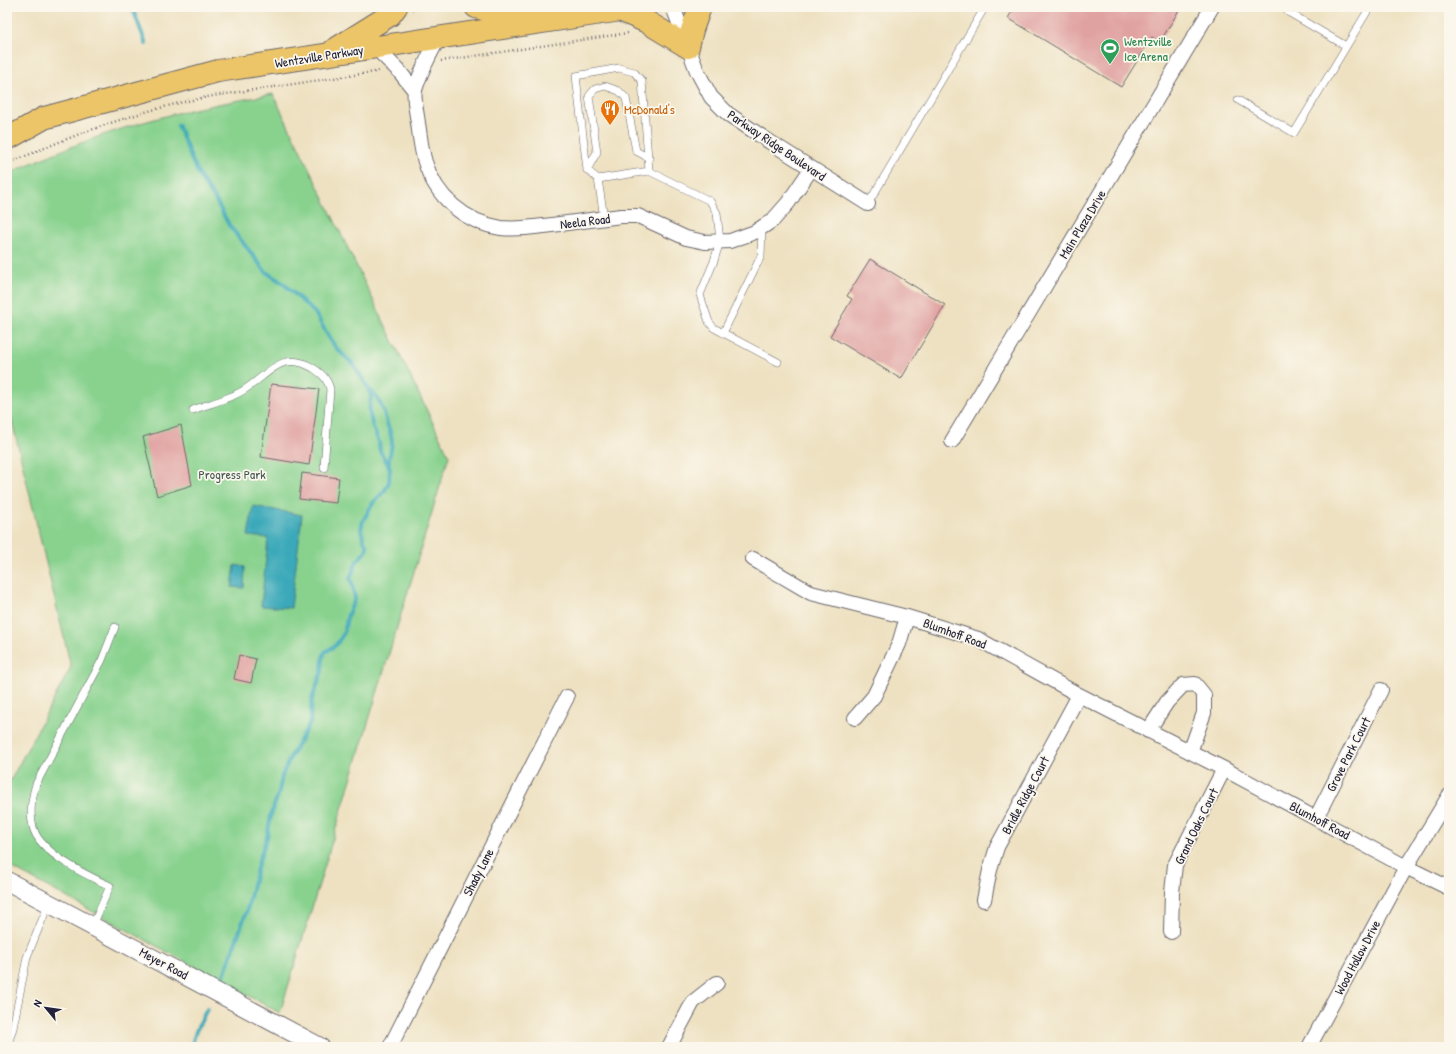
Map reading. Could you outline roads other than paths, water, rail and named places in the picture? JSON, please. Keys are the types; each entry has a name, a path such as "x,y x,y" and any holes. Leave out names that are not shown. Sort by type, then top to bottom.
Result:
{"main road":[{"path":"326,54 390,15 396,7"},
{"path":"476,7 534,22"},
{"path":"619,9 661,30 688,47 697,13"},
{"name":"Wentzville Parkway","path":"7,139 44,118 218,71 619,9"}],"street":[{"name":"Parkway Ridge Boulevard","path":"673,7 697,71 711,97 728,114 868,204"},
{"name":"Main Plaza Drive","path":"952,441 1212,7"},
{"name":"Neela Road","path":"439,37 415,91 421,145 425,162 431,177 439,190 449,203 466,216 481,223 501,228 520,229 604,218 638,216 686,238 705,242 730,241 755,232 773,220 788,203 811,168"},
{"path":"375,47 396,68 415,91"},
{"name":"Blumhoff Road","path":"753,559 811,593 907,617 978,639 1079,695 1224,769 1449,888"},
{"path":"855,718 874,696 899,644 907,617"},
{"path":"1148,730 1167,702 1183,685 1195,684 1204,695 1204,713 1190,752"},
{"name":"Grove Park Court","path":"1316,818 1381,690"},
{"name":"Bridle Ridge Court","path":"984,900 996,847 1079,695"},
{"name":"Shady Lane","path":"390,1047 567,697"},
{"name":"Grand Oaks Court","path":"1171,932 1172,892 1175,865 1224,769"},
{"name":"Wood Hollow Drive","path":"1309,1047 1406,866 1449,796"},
{"name":"Meyer Road","path":"7,881 320,1047"},
{"path":"669,1047 693,1002 717,983"}],"lane":[{"path":"868,204 985,7"},
{"path":"1238,100 1294,133 1370,7"},
{"path":"1288,12 1346,46"},
{"path":"604,218 598,179 588,170 576,76 619,68 634,72 642,81 649,171"},
{"path":"588,170 597,152 589,96 595,88 605,86 619,91 626,98 636,151 648,158"},
{"path":"598,179 649,171 710,201 717,213 720,241 714,261 700,295 709,322 714,328 778,362"},
{"path":"723,333 761,256 762,228"},
{"path":"192,410 243,391 271,368 282,363 294,361 307,364 327,380 330,388 324,468"},
{"path":"93,926 110,886 84,874 52,853 41,842 33,828 31,806 36,784 102,660 115,627"},
{"path":"7,1047 13,1028 27,957 49,903"}],"water":[{"path":"253,506 302,515 291,608 261,606 268,538 248,536"},
{"path":"235,565 245,567 244,588 232,587"}],"waterway":[{"path":"132,7 146,44"},
{"path":"178,125 201,179 215,199 229,225 266,272 284,284 315,313 337,349 354,365 367,386 371,397 369,411 373,428 379,442 380,451 390,468 389,482 385,490 373,503 363,521 361,529 367,546 366,551 357,561 350,578 355,599 348,614 344,633 336,645 325,652 323,657 322,671 312,699 310,723 291,756 282,776 247,910 224,975"},
{"path":"368,388 380,404 391,435 392,445 389,464"},
{"path":"191,1047 196,1031 207,1009"}],"place":[{"name":"Wentzville Ice Arena","path":"1110,65"},
{"name":"McDonald's","path":"610,126"}],"park label":[{"name":"Progress Park","path":"232,474"}]}
